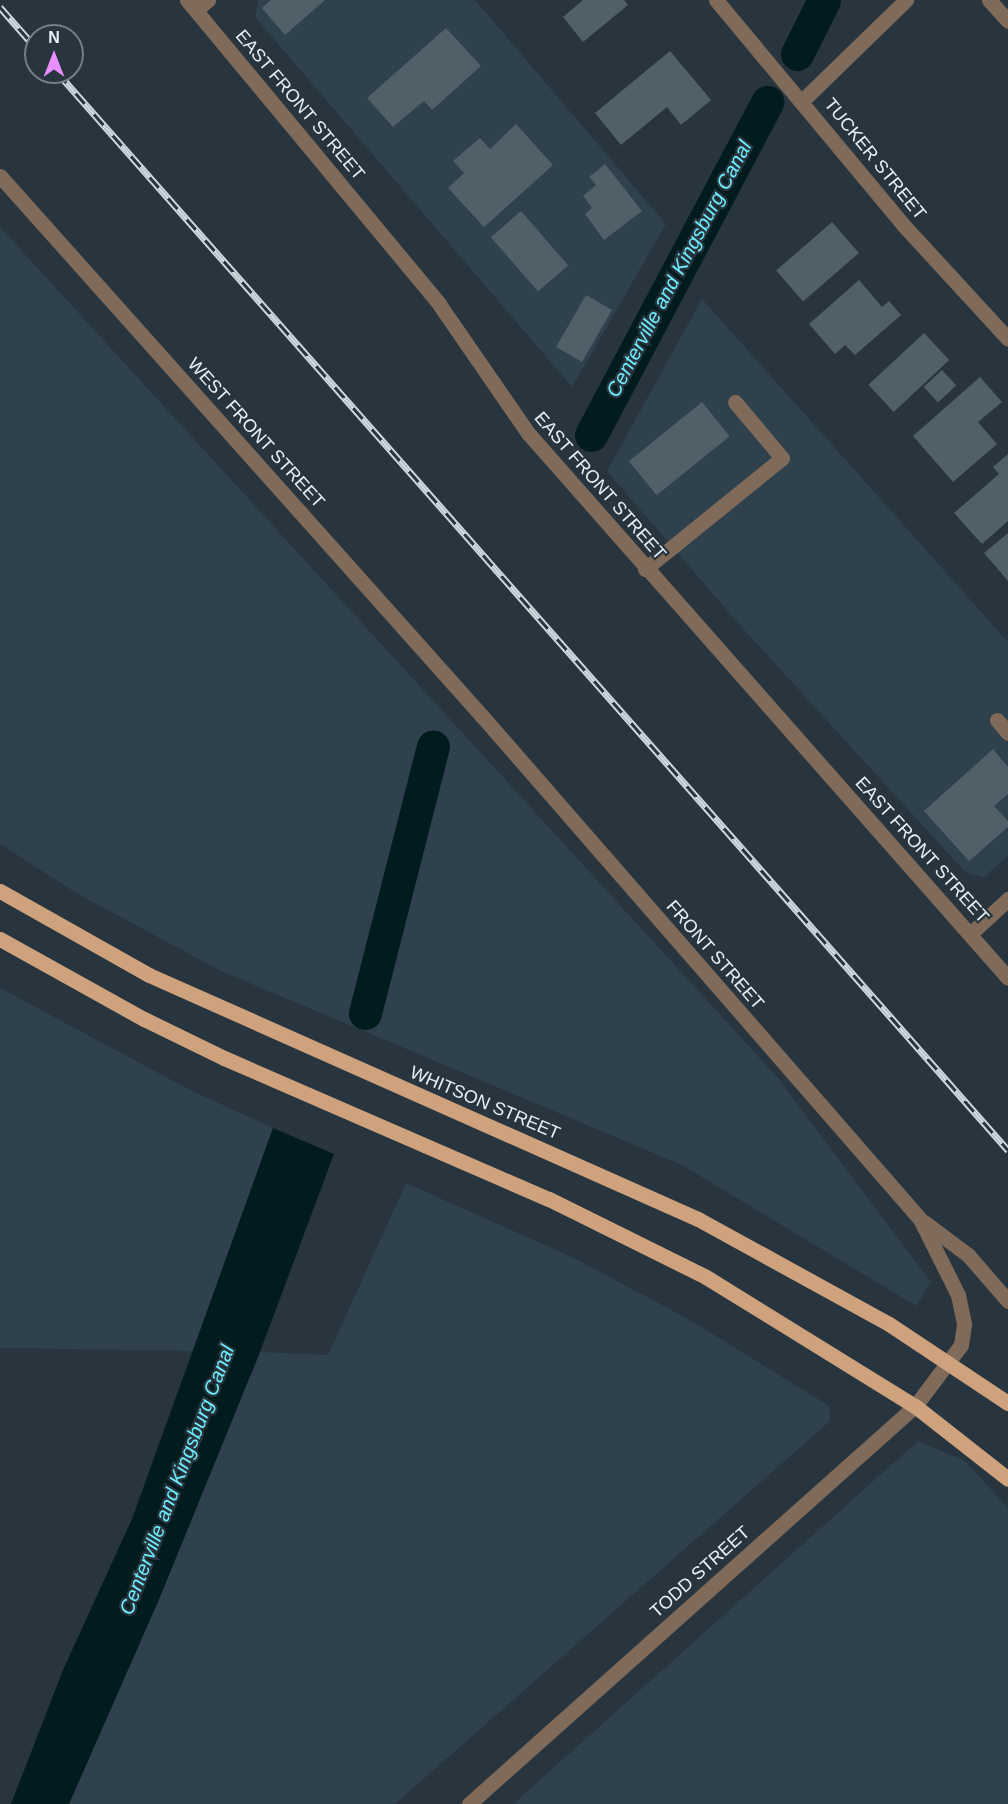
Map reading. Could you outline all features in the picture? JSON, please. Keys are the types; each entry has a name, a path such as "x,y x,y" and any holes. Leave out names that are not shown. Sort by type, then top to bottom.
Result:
{"main road":[{"name":"WHITSON STREET","path":"0,891 90,945 158,980 698,1219 949,1361 1008,1403"},
{"path":"0,939 134,1014 224,1058 633,1240 787,1324 915,1406 1008,1479"}],"street":[{"name":"TUCKER STREET","path":"716,0 803,100 907,229 1008,339"},
{"path":"803,100 906,0"},
{"path":"989,0 1008,21"},
{"name":"EAST FRONT STREET","path":"197,3 439,304 528,433 645,569 1008,978"},
{"name":"WEST FRONT STREET","path":"0,176 482,716"},
{"path":"645,569 782,458 735,402"},
{"name":"FRONT STREET","path":"482,716 920,1219 949,1270 961,1308 963,1336 949,1361"},
{"path":"997,720 1008,733"},
{"path":"970,934 1008,899"},
{"name":"FRONT STREET","path":"920,1219 968,1255 1008,1301"},
{"name":"TODD STREET","path":"469,1804 915,1406 949,1361"}],"shaded area":[{"path":"258,0 475,0 666,224 572,387 255,17"},
{"path":"0,227 778,1078 931,1282 916,1306 682,1165 221,971 78,894 0,844"},
{"path":"702,299 1008,642 1008,856 984,877 966,873 738,623 607,471"},
{"path":"0,988 192,1091 273,1128 195,1351 0,1348"},
{"path":"406,1183 576,1259 690,1320 829,1406 830,1421 395,1804 69,1804 160,1597 260,1352 328,1355"},
{"path":"918,1441 965,1461 1008,1508 1008,1804 513,1804"}],"water":[{"path":"273,1128 334,1154 260,1352 160,1597 69,1804 11,1804 63,1670 132,1519"}],"building":[{"path":"271,0 325,0 285,35 262,8"},
{"path":"583,0 624,0 628,5 583,42 563,17"},
{"path":"446,28 481,66 432,110 424,101 393,127 367,98"},
{"path":"670,51 711,100 681,125 667,107 621,145 595,113"},
{"path":"516,124 553,165 484,227 448,188 464,173 453,161 480,138 490,149"},
{"path":"605,164 642,211 604,240 585,214 592,208 583,196 596,185 589,177"},
{"path":"521,211 568,265 538,292 491,237"},
{"path":"832,222 859,253 803,301 776,271"},
{"path":"859,280 882,307 889,301 901,315 855,355 845,345 835,354 809,324"},
{"path":"586,295 612,310 582,362 556,347"},
{"path":"924,333 949,360 894,412 868,385"},
{"path":"942,370 956,385 938,402 924,387"},
{"path":"980,377 1002,402 978,422 997,444 953,482 913,436"},
{"path":"702,402 730,436 657,495 629,461"},
{"path":"1008,454 1008,521 982,544 954,513 999,474 993,467"},
{"path":"1008,533 1008,581 984,553"},
{"path":"993,749 1008,767 1008,794 994,806 1008,821 1008,827 969,861 924,811"}],"waterway":[{"name":"Centerville and Kingsburg Canal","path":"797,54 824,0"},
{"name":"Centerville and Kingsburg Canal","path":"591,435 767,102"},
{"name":"Centerville and Kingsburg Canal","path":"365,1013 433,747"}],"railway":[{"path":"0,7 24,34"},
{"path":"68,84 1008,1150"}]}
